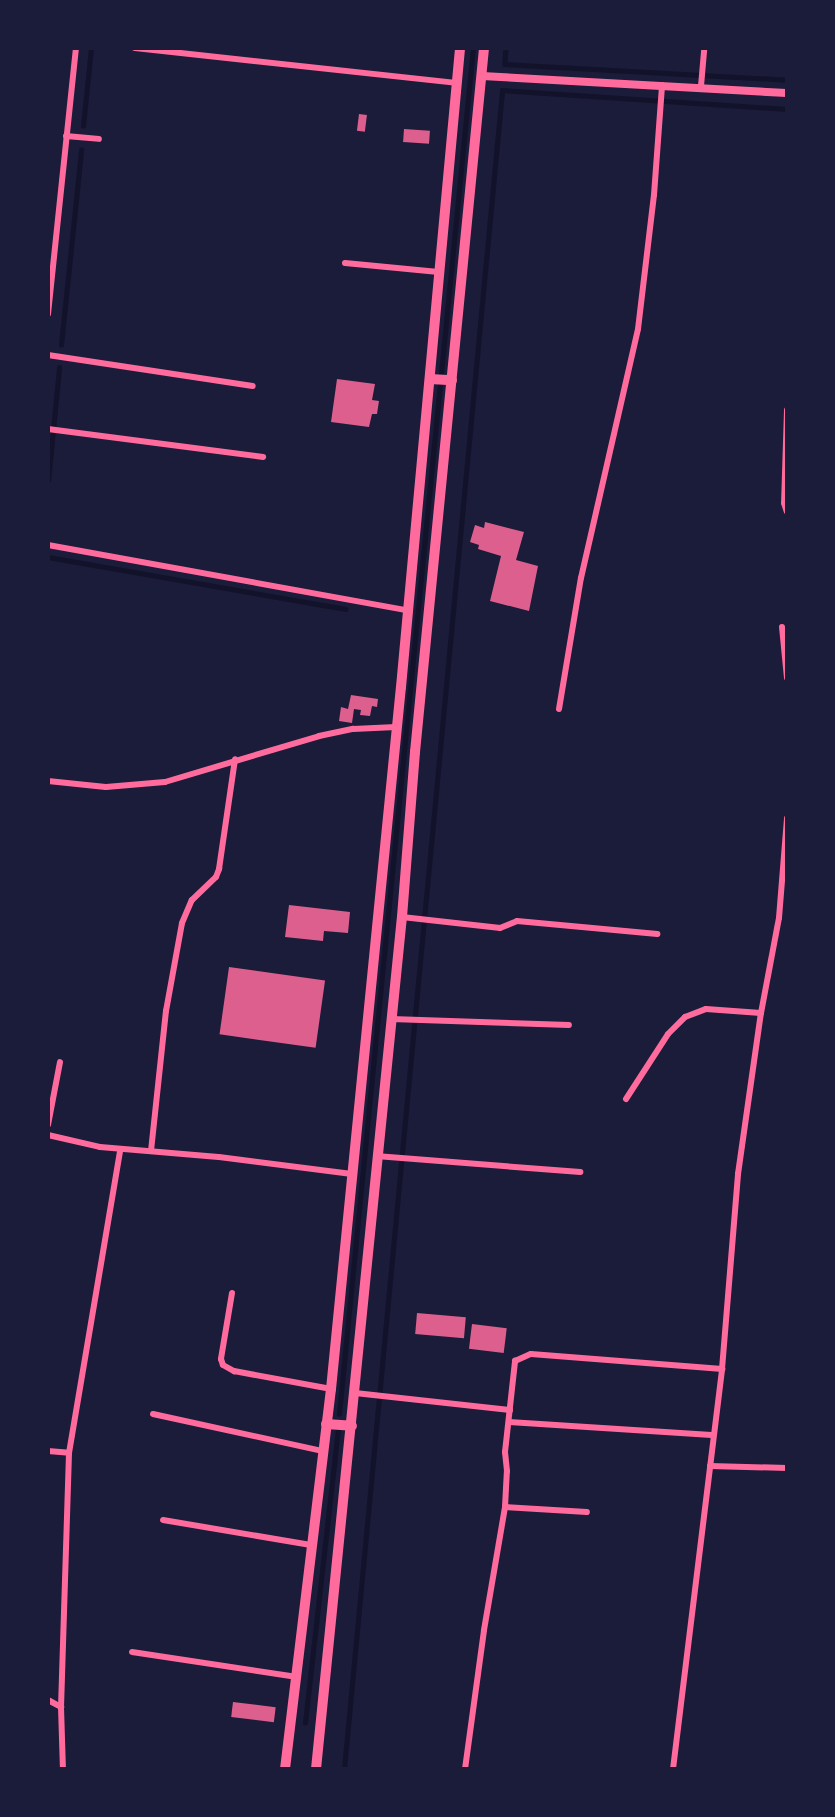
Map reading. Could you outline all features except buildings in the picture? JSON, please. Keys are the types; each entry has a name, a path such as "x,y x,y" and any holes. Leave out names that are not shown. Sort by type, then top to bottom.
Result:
{"main road":[{"path":"285,1769 331,1389 460,48"},
{"path":"316,1769 352,1426 376,1156 402,917 415,752 484,48"},
{"path":"429,379 452,380"},
{"path":"326,1424 352,1426"}],"street":[{"path":"48,314 76,48"},
{"path":"135,48 456,83"},
{"path":"701,86 704,48"},
{"path":"482,76 701,86 787,93"},
{"path":"559,709 580,578 638,329 654,195 662,85"},
{"path":"66,136 99,140"},
{"path":"345,263 439,272"},
{"path":"48,355 253,386"},
{"path":"787,410 784,502 787,512"},
{"path":"50,429 263,457"},
{"path":"48,545 406,610"},
{"path":"782,627 787,678"},
{"path":"48,781 96,787 136,786 187,777 235,759 353,729 396,727"},
{"path":"151,1151 166,1011 182,923 192,900 216,877 219,869 235,759"},
{"path":"673,1769 712,1435 722,1369 738,1174 761,1013 778,918 787,818"},
{"path":"402,917 500,928 517,921 657,934"},
{"path":"626,1099 668,1034 685,1017 706,1009 761,1013"},
{"path":"391,1019 569,1025"},
{"path":"48,1125 60,1062"},
{"path":"48,1135 120,1149 352,1174"},
{"path":"63,1769 61,1707 69,1453 120,1149"},
{"path":"376,1156 580,1172"},
{"path":"232,1293 220,1359 223,1365 234,1371 331,1389"},
{"path":"465,1769 484,1630 505,1507 507,1471 505,1452 515,1362 525,1355 722,1369"},
{"path":"355,1393 510,1410"},
{"path":"153,1414 323,1451"},
{"path":"509,1422 712,1435"},
{"path":"48,1451 69,1453"},
{"path":"710,1466 787,1468"},
{"path":"505,1507 587,1512"},
{"path":"163,1520 311,1545"},
{"path":"132,1652 297,1677"},
{"path":"48,1700 61,1707"}],"waterway":[{"path":"83,126 91,48"},
{"path":"339,1414 473,48"},
{"path":"506,48 505,64 787,80"},
{"path":"344,1769 502,90 787,109"},
{"path":"61,345 81,150"},
{"path":"48,481 59,368"},
{"path":"48,557 345,609"},
{"path":"305,1723 338,1431"}]}
